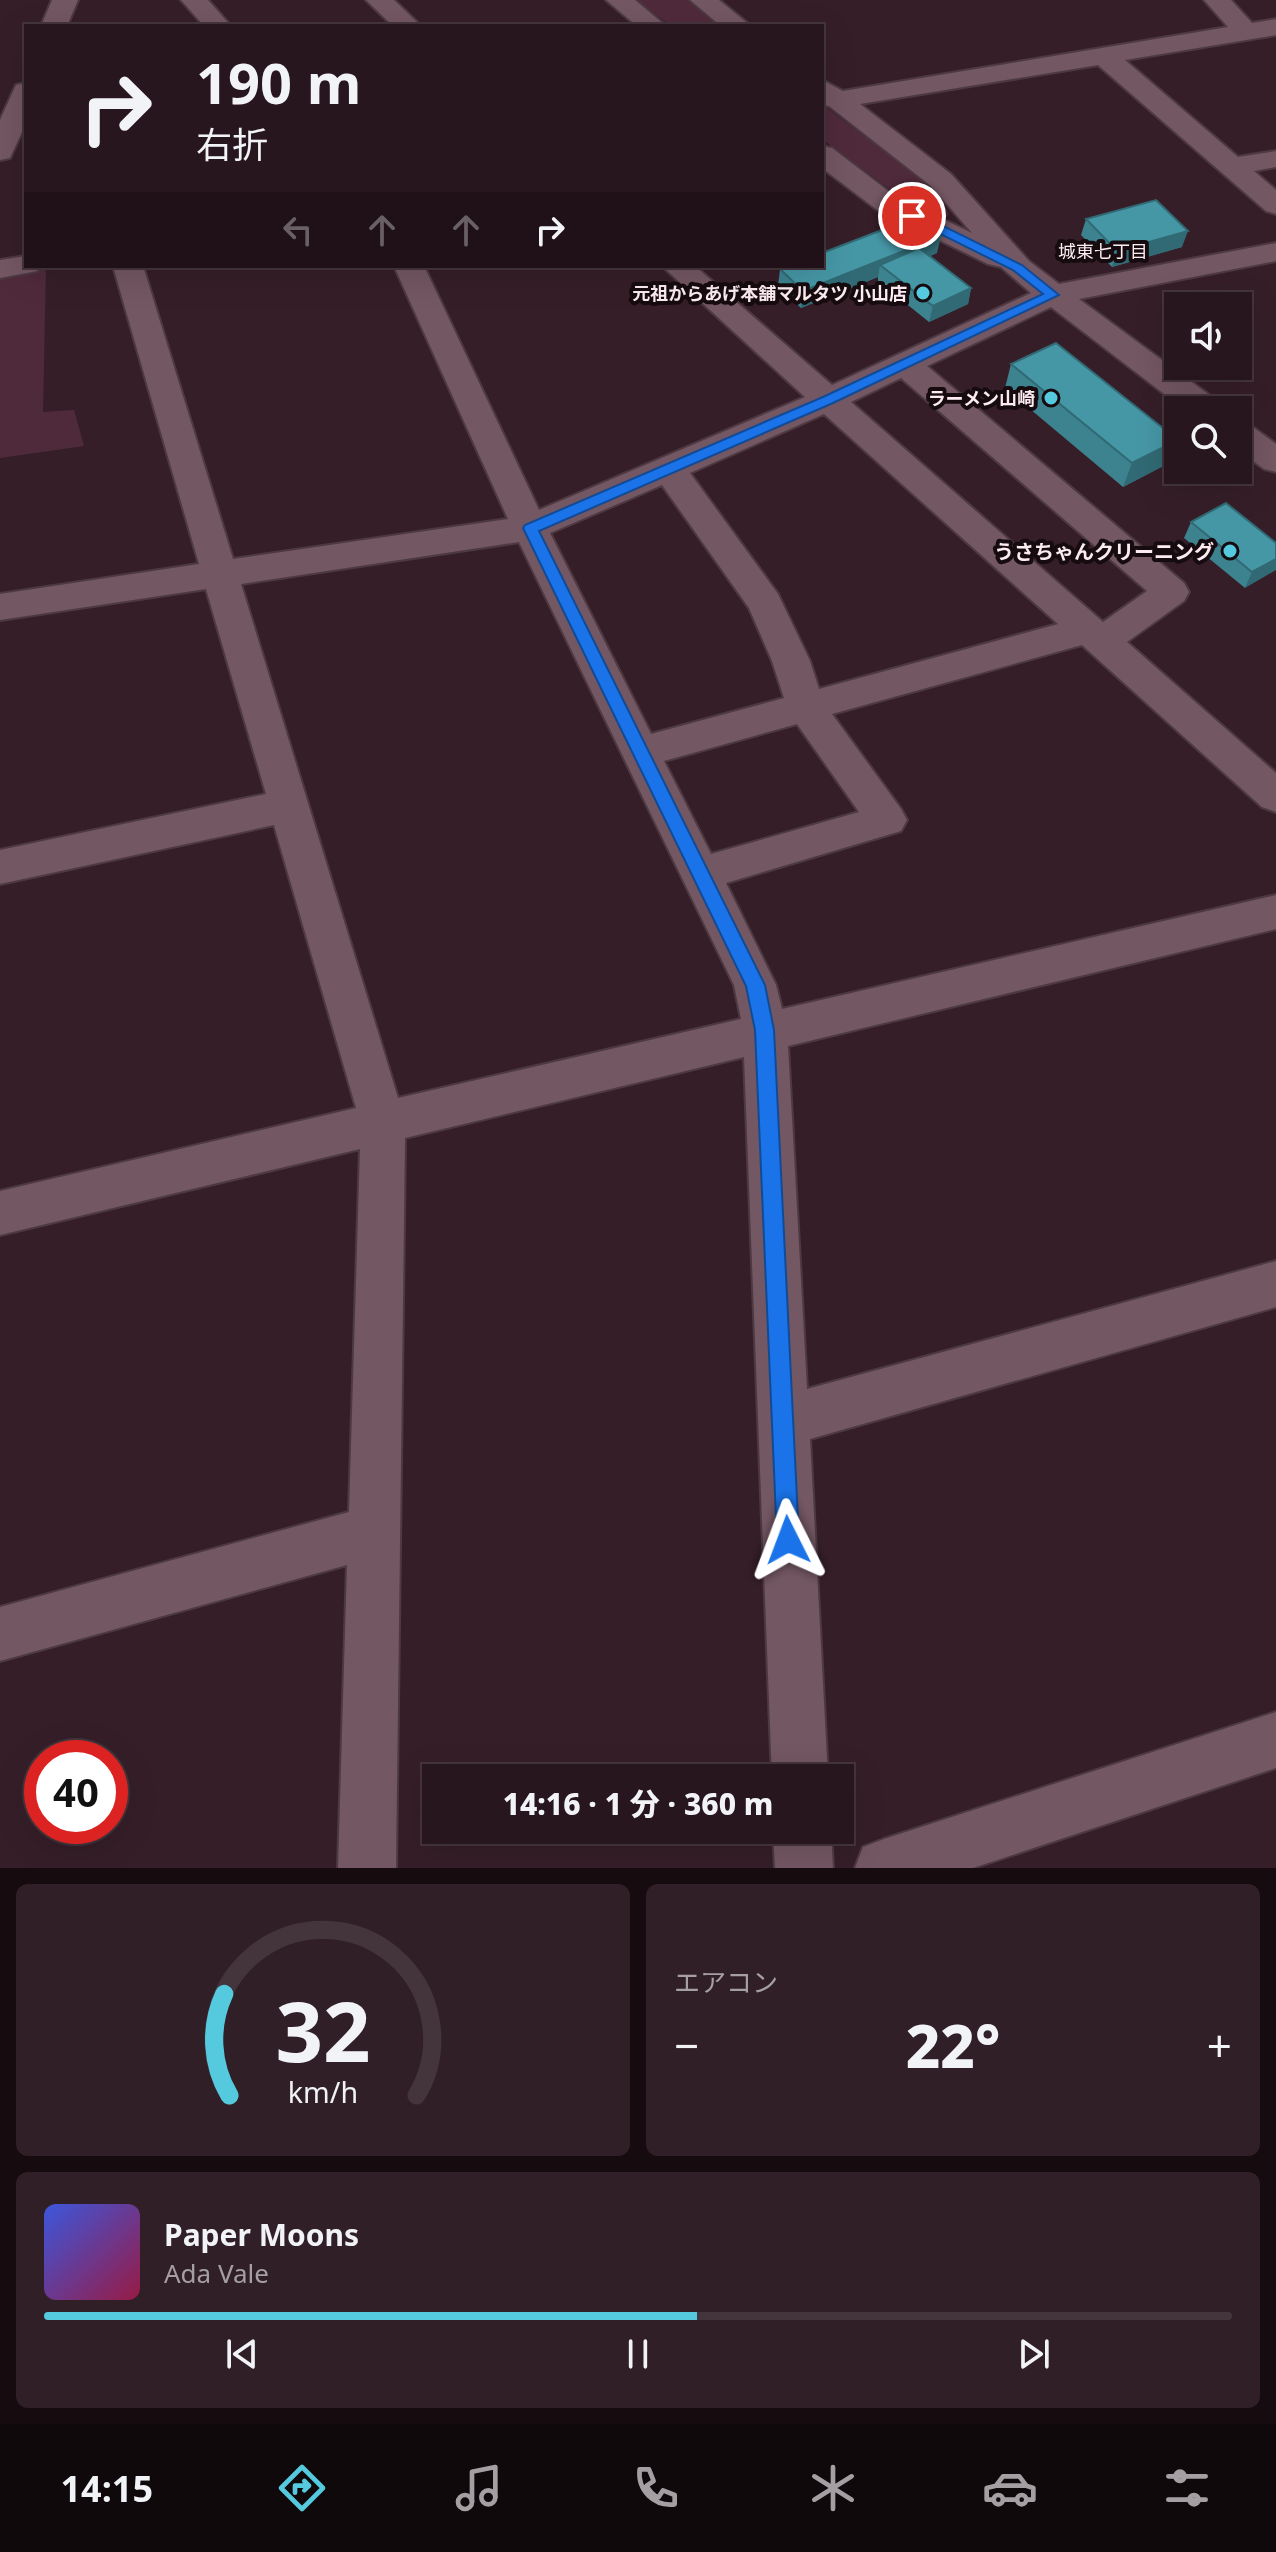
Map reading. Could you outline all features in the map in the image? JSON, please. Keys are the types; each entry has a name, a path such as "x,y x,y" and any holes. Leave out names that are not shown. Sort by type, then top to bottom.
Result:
{"street":[{"path":"55,24 65,0"},
{"path":"194,0 216,24"},
{"path":"379,0 406,24"},
{"path":"619,0 650,24"},
{"path":"703,0 735,24"},
{"path":"1217,0 1246,32"},
{"path":"827,95 1104,56 1276,27"},
{"path":"1104,56 1276,205"},
{"path":"827,95 941,180 1018,268 1188,396"},
{"path":"0,152 24,96"},
{"path":"824,156 886,203 1018,268"},
{"path":"1232,167 1276,159"},
{"path":"0,607 530,528 828,400 1052,295 1276,252"},
{"path":"0,269 24,265"},
{"path":"129,268 383,1122 367,1868"},
{"path":"410,268 530,528 755,985 765,1030 799,1764"},
{"path":"679,268 1276,796"},
{"path":"640,752 806,707 1095,636 1171,592 904,364"},
{"path":"1252,443 1276,461"},
{"path":"669,469 765,603 791,661 806,707 887,820 700,874"},
{"path":"0,867 291,805"},
{"path":"0,1213 765,1030 1276,912"},
{"path":"782,1421 1276,1284"},
{"path":"0,1634 376,1531"},
{"path":"884,1868 1276,1740"},
{"path":"803,1844 804,1868"}],"shaded area":[{"path":"636,0 687,0 718,24 668,24"},
{"path":"824,106 936,190 949,214 947,217 906,201 824,140"},
{"path":"46,268 43,412 74,410 84,446 0,458 0,273"}],"building":[{"path":"1156,200 1188,231 1117,251 1086,219"},
{"path":"916,217 941,236 803,291 780,269 824,268 824,252"},
{"path":"919,248 971,288 933,306 880,265"},
{"path":"1056,343 1164,429 1164,447 1132,463 1011,364"},
{"path":"1226,503 1276,543 1276,559 1252,572 1191,522"}],"place":[{"name":"元祖からあげ本舗マルタツ 小山店","path":"923,293"},
{"name":"ラーメン山崎","path":"1051,398"},
{"name":"うさちゃんクリーニング","path":"1230,551"}],"district":[{"name":"城東七丁目","path":"1103,251"}],"route":[{"path":"788,1540 765,1030 755,985 530,528 828,400 1052,295 1018,268 912,216"}]}
